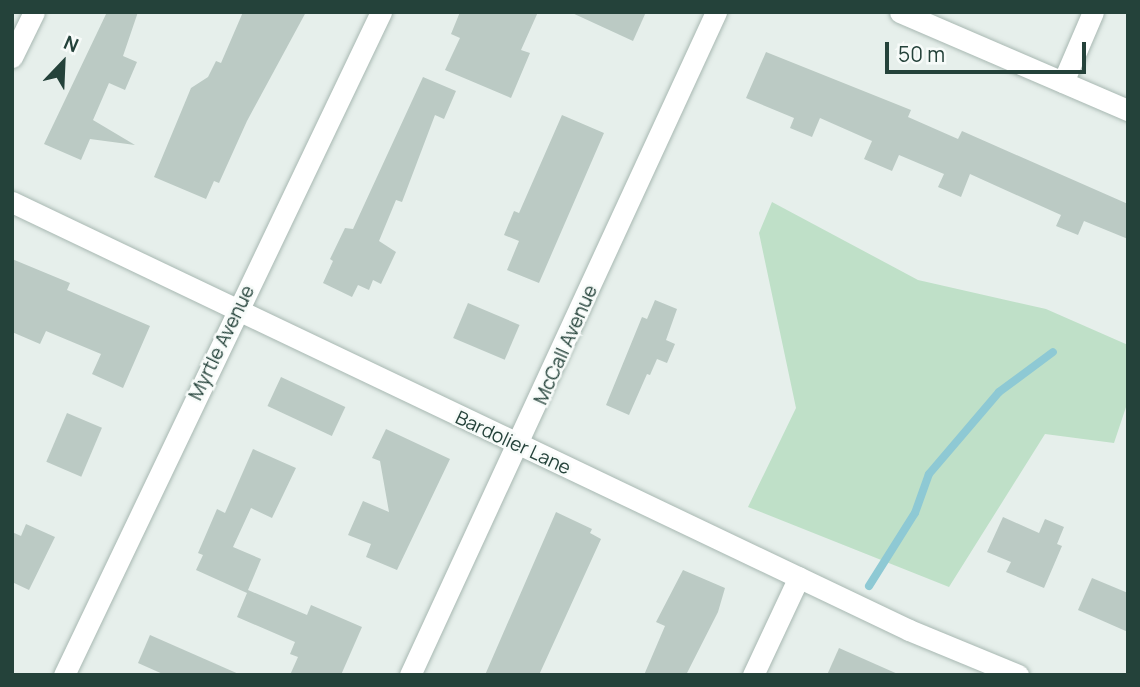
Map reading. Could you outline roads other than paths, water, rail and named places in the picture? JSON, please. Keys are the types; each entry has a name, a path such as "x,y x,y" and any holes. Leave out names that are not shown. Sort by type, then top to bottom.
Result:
{"street":[{"path":"12,57 34,12"},
{"name":"Myrtle Avenue","path":"64,675 382,12"},
{"name":"McCall Avenue","path":"410,675 520,446 716,12"},
{"path":"900,12 1128,110"},
{"path":"1063,82 1093,12"},
{"name":"Bardolier Lane","path":"12,202 909,631 1007,673"},
{"path":"752,675 799,577"}],"waterway":[{"path":"869,586 915,513 929,474 999,392 1053,352"}]}
